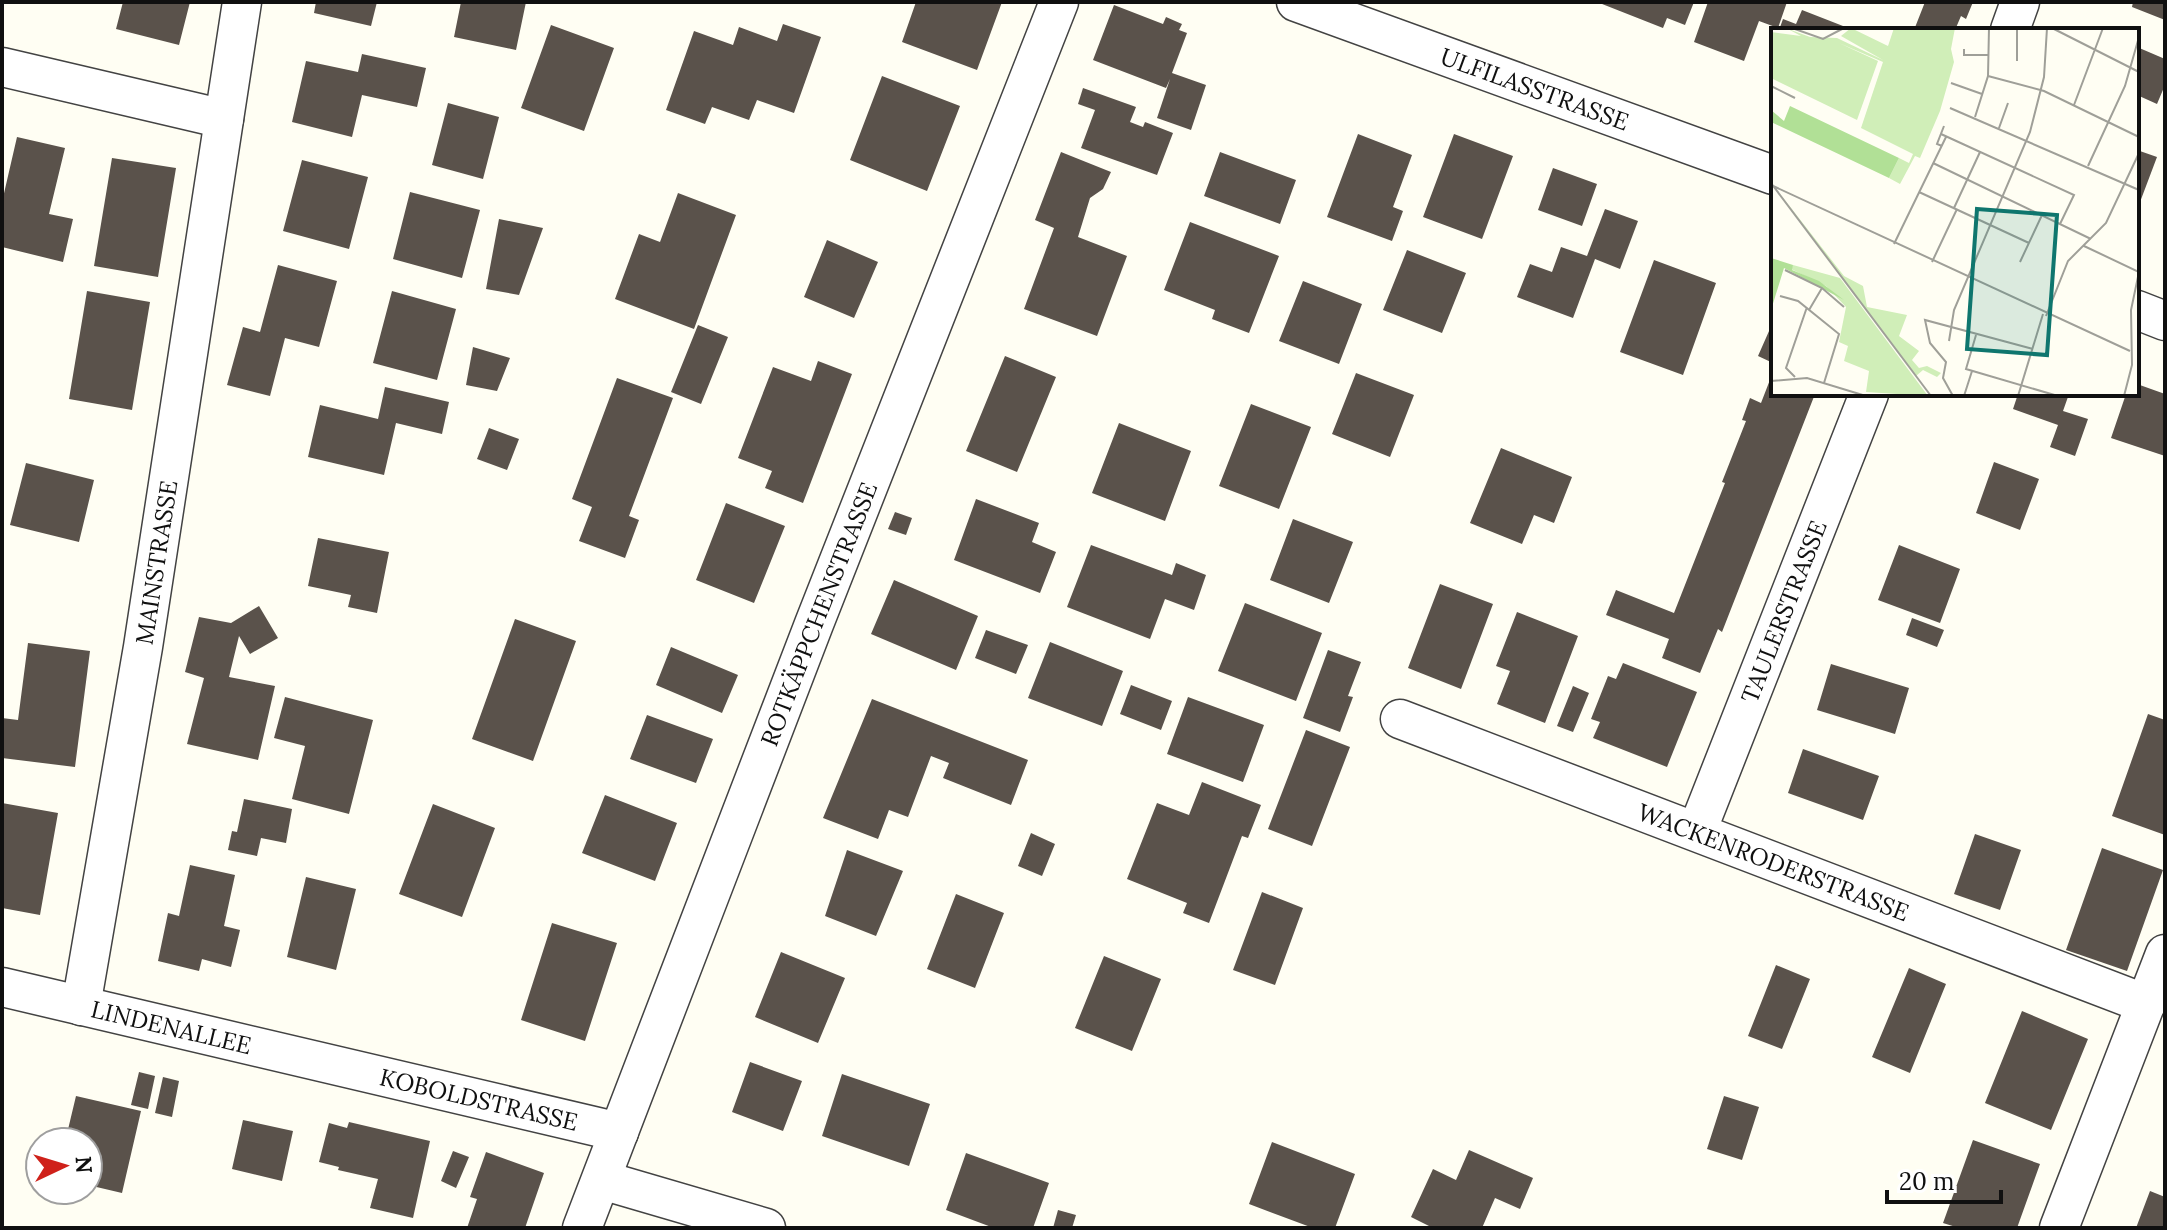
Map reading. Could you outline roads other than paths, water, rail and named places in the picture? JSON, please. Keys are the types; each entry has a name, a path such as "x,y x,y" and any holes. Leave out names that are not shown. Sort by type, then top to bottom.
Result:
{"street":[{"name":"MAINSTRASSE","path":"81,1006 143,647 242,2"},
{"name":"ROTKÄPPCHENSTRASSE","path":"582,1228 814,624 1059,2"},
{"name":"ULFILASSTRASSE","path":"1296,2 1771,174"},
{"path":"2011,28 2020,2"},
{"path":"2,67 224,119"},
{"path":"2139,311 2165,321"},
{"name":"TAULERSTRASSE","path":"1697,831 1868,396"},
{"name":"WACKENRODERSTRASSE","path":"1400,719 2146,1004"},
{"path":"2059,1228 2165,954"},
{"name":"LINDENALLEE","path":"2,987 339,1066"},
{"name":"KOBOLDSTRASSE","path":"339,1066 619,1132"},
{"path":"602,1180 766,1228"}]}
